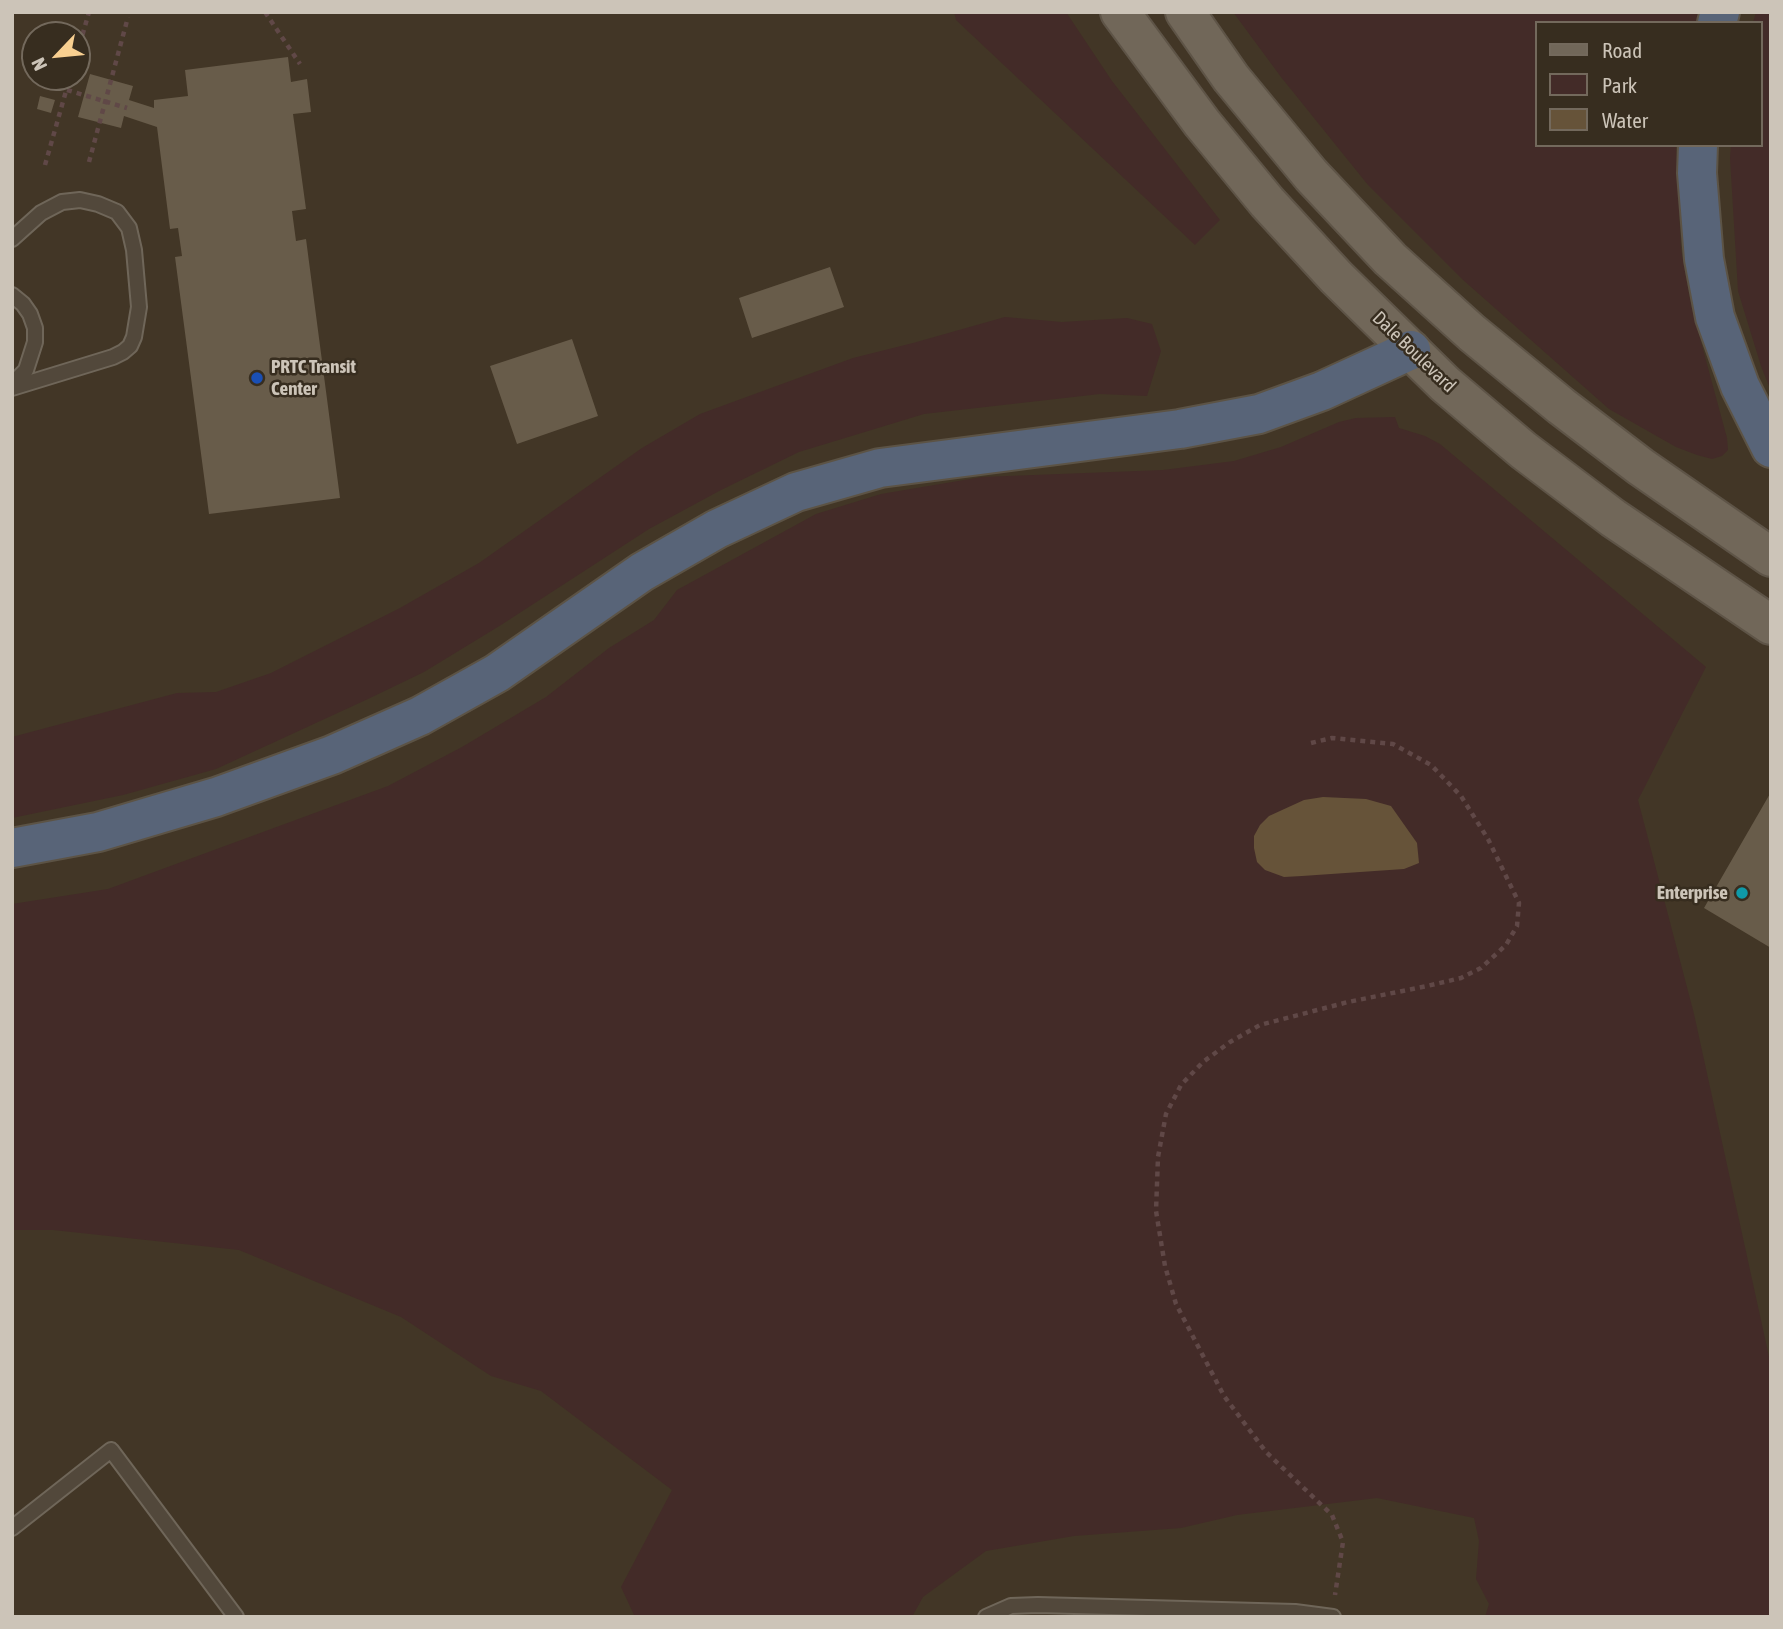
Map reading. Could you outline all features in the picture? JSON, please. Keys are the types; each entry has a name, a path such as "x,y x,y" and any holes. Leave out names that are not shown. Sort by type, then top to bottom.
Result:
{"highway":[{"path":"1698,147 1697,173 1704,259 1715,317 1740,386 1771,448"},
{"path":"12,848 98,832 216,797 332,755 419,716 497,673 642,572 718,528 796,492 880,468 1180,429 1259,414 1322,391 1411,350"}],"main road":[{"name":"Dale Boulevard","path":"1120,12 1202,123 1268,202 1336,277 1446,384 1523,450 1613,518 1771,625"},
{"path":"1185,12 1231,78 1311,176 1390,260 1472,333 1561,406 1641,467 1771,556"}],"lane":[{"path":"12,239 41,213 62,202 80,200 117,212 129,228 134,250 139,307 134,337 122,352 113,357 12,386"},
{"path":"12,295 30,314 36,342 26,370 12,386"},
{"path":"12,1528 111,1450 236,1617"},
{"path":"986,1617 1011,1606 1038,1605 1295,1612 1332,1616"}],"path":[{"path":"265,12 300,64"},
{"path":"89,162 128,17"},
{"path":"45,165 66,91"},
{"path":"69,91 127,107"},
{"path":"1311,743 1332,738 1393,744 1431,765 1461,796 1488,839 1518,903 1517,926 1506,946 1481,968 1461,978 1348,1002 1260,1025 1203,1062 1181,1085 1166,1114 1158,1157 1156,1211 1165,1266 1176,1304 1224,1396 1266,1452 1332,1515 1343,1542 1332,1616"}],"green space":[{"path":"954,12 1066,12 1112,81 1220,220 1195,245 956,20"},
{"path":"1233,12 1699,12 1697,21 1534,21 1534,147 1676,147 1681,249 1691,305 1728,450 1722,456 1712,459 1697,455 1676,447 1609,409 1462,279 1368,185 1281,77"},
{"path":"1756,12 1771,12 1771,391 1738,291 1730,158 1731,147 1762,147 1762,21 1754,21"},
{"path":"1005,317 1062,322 1127,318 1152,324 1161,351 1147,396 1100,394 924,414 799,452 649,529 424,672 368,699 216,769 123,795 12,818 12,737 177,693 216,692 271,673 400,608 479,563 642,448 700,414 853,358"},
{"path":"1395,417 1399,428 1440,444 1706,667 1638,800 1694,1014 1771,1366 1771,1617 1485,1617 1489,1604 1476,1579 1479,1541 1474,1518 1377,1498 1237,1515 1181,1528 1074,1536 986,1551 923,1597 912,1617 635,1617 621,1587 672,1490 541,1391 491,1376 401,1317 239,1250 53,1230 12,1230 12,904 108,889 388,786 462,747 546,697 609,648 654,620 677,590 816,514 881,494 982,477 1163,470 1234,461 1281,447 1339,422 1356,418"}],"water":[{"path":"1323,797 1366,799 1391,806 1417,843 1419,863 1404,869 1284,877 1265,870 1257,862 1254,848 1254,836 1260,825 1269,816 1304,800"}],"building":[{"name":"PRTC Transit Center","path":"288,57 291,82 307,79 311,112 293,114 306,209 292,211 296,241 306,239 340,498 209,514 175,257 182,256 178,228 170,229 157,127 124,116 121,128 78,117 85,91 91,91 91,74 133,86 129,100 154,108 154,100 188,96 185,70"},
{"path":"40,96 55,100 51,113 37,109"},
{"path":"830,267 844,307 752,338 739,298"},
{"path":"572,339 598,416 517,444 490,366"},
{"name":"Enterprise","path":"1771,792 1771,948 1704,908"}],"place":[{"name":"PRTC Transit Center","path":"257,378"},
{"name":"Enterprise","path":"1742,893"}]}
